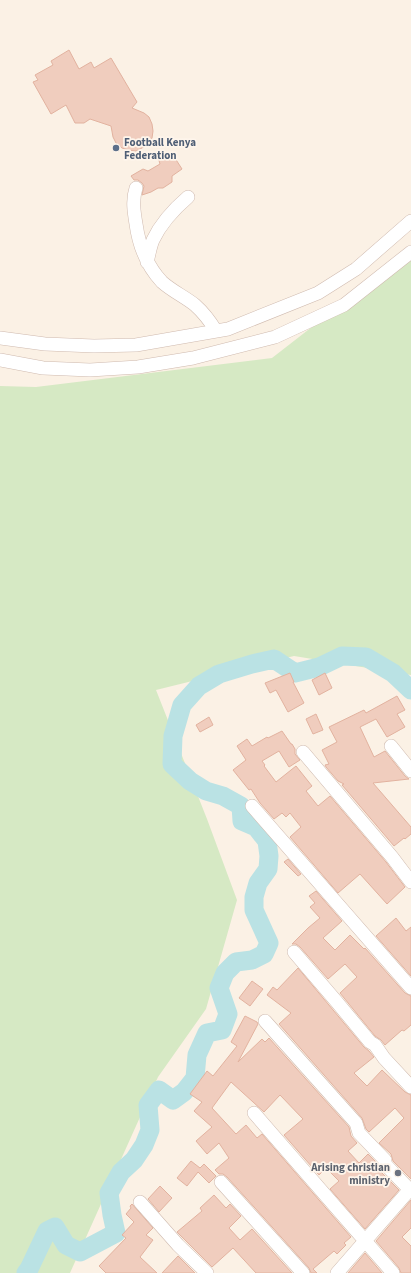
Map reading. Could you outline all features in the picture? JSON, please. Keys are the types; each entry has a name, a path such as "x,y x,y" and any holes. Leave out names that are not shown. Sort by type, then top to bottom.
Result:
{"street":[{"path":"136,188 133,197 135,218 137,231 147,262 163,282 195,306 209,319 216,331"},
{"path":"147,262 153,241 161,225 177,206 188,197"},
{"path":"0,338 45,344 94,346 136,345 228,329 318,293 356,269 411,221"},
{"path":"0,360 44,368 90,370 138,367 193,358 275,337 344,305 411,252"},
{"path":"391,746 411,771"},
{"path":"303,752 392,857 411,882"},
{"path":"252,806 411,988"},
{"path":"294,952 370,1042 411,1087"},
{"path":"265,1022 356,1123 359,1133 385,1160 384,1164 411,1189 337,1273"},
{"path":"254,1113 393,1273"},
{"path":"221,1182 303,1273"},
{"path":"140,1202 178,1245 207,1273"}],"green space":[{"path":"411,250 411,675 294,656 156,690 237,900 206,1009 158,1077 70,1273 0,1273 0,386 36,387 272,358"}],"building":[{"path":"69,50 79,69 91,62 94,68 111,58 137,102 132,108 149,117 153,131 152,138 148,144 136,151 122,148 116,143 113,137 111,126 90,119 84,123 75,123 66,105 51,114 33,82 38,80 35,75 53,65 51,61"},
{"path":"163,154 173,155 182,169 172,176 172,182 163,188 158,188 142,195 144,186 138,180 134,180 131,176 143,169 148,171 160,164 158,157"},
{"path":"290,673 304,703 288,712 276,690 270,693 265,683"},
{"path":"325,673 332,688 319,695 312,680"},
{"path":"397,696 405,710 397,714 405,727 387,737 376,719 360,727 374,757 385,751 409,779 373,783 411,827 411,834 394,846 342,785 344,784 338,781 326,767 325,765 329,764 322,750 337,742 329,727 364,710 366,713"},
{"path":"316,714 323,730 313,734 306,719"},
{"path":"209,717 213,725 200,732 196,725"},
{"path":"282,731 292,744 295,749 295,754 300,760 289,767 279,751 262,761 265,765 264,766 276,782 296,766 312,786 306,791 318,806 330,796 386,862 405,887 387,904 360,874 338,893 290,837 301,827 290,813 286,817 282,813 274,819 260,803 251,789 249,790 233,770 246,760 237,746 247,739 252,746 267,737 268,738"},
{"path":"288,859 301,874 298,876 284,862"},
{"path":"316,891 342,921 323,938 335,950 350,935 364,949 365,948 405,993 411,996 411,1025 404,1031 402,1030 385,1045 375,1036 340,993 357,977 345,964 328,979 300,947 296,944 292,944 320,918 310,907 315,903 309,896"},
{"path":"396,918 406,931 411,927 411,976 376,936"},
{"path":"298,968 374,1057 354,1073 367,1086 382,1070 405,1092 411,1095 411,1179 393,1161 391,1154 379,1143 404,1118 395,1108 369,1132 366,1129 362,1118 279,1024 291,1013 267,995 273,987 277,990"},
{"path":"252,981 263,989 250,1006 239,998"},
{"path":"245,1016 258,1024 238,1062 262,1039 265,1042 269,1038 349,1127 351,1136 357,1143 348,1151 359,1163 368,1154 377,1163 379,1170 399,1190 365,1229 330,1189 339,1181 326,1168 319,1175 284,1135 303,1119 280,1095 264,1112 231,1082 212,1108 236,1134 246,1125 257,1138 262,1134 351,1237 344,1243 346,1245 337,1254 334,1251 313,1269 317,1273 311,1273 309,1268 227,1177 223,1174 219,1174 215,1170 229,1158 219,1143 207,1154 196,1141 212,1127 194,1111 202,1102 190,1094 207,1071 213,1076 237,1046 231,1042"},
{"path":"191,1161 200,1168 204,1164 216,1176 209,1183 198,1172 187,1186 177,1178"},
{"path":"160,1186 172,1198 159,1212 148,1199"},
{"path":"214,1195 226,1208 230,1204 241,1216 229,1228 240,1240 252,1229 292,1273 256,1273 233,1248 212,1267 177,1232 202,1211 200,1208"},
{"path":"411,1200 411,1228 402,1237 411,1246 411,1273 401,1273 399,1268 376,1241"},
{"path":"132,1204 153,1228 146,1235 153,1240 140,1257 157,1273 106,1273 99,1266 126,1238 122,1235 134,1222 126,1214 131,1208 130,1206"},
{"path":"365,1253 382,1273 348,1273"},
{"path":"178,1256 195,1273 162,1273"}],"waterway":[{"path":"26,1273 47,1231 55,1227 66,1245 80,1252 116,1233 109,1193 121,1172 134,1160 144,1145 150,1130 148,1105 159,1090 173,1100 184,1092 195,1078 197,1055 207,1033 222,1030 228,1014 219,988 225,973 236,962 252,960 264,954 269,943 254,910 254,897 258,883 268,869 269,856 267,841 256,827 242,821 241,806 223,796 206,791 190,781 172,764 173,736 182,705 199,686 219,674 274,659 295,673 319,667 342,656 366,657 393,673 411,690"}],"place":[{"name":"Football Kenya Federation","path":"116,148"},
{"name":"Arising christian ministry","path":"398,1173"}]}
